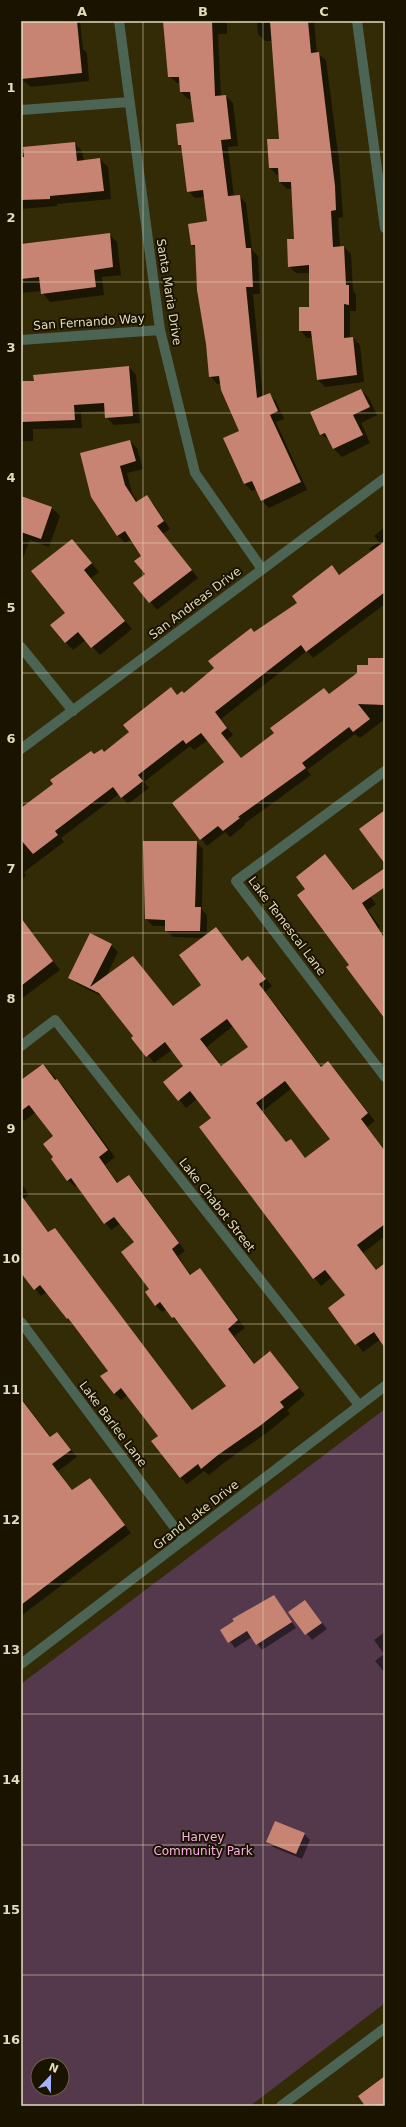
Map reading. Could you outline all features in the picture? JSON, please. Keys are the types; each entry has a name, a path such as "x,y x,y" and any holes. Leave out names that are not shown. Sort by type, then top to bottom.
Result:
{"street":[{"name":"Santa Maria Drive","path":"119,21 160,330 195,473 262,568"},
{"path":"357,21 385,228"},
{"path":"21,110 129,102"},
{"name":"San Fernando Way","path":"21,340 160,330"},
{"name":"San Andreas Drive","path":"21,749 262,568 385,478"},
{"path":"21,646 73,711"},
{"name":"Lake Temescal Lane","path":"385,770 236,881 385,1077"},
{"name":"Lake Chabot Street","path":"21,1046 55,1020 359,1405"},
{"name":"Lake Barlee Lane","path":"21,1322 184,1540"},
{"name":"Grand Lake Drive","path":"21,1664 385,1386"},
{"path":"281,2106 385,2028"}],"green space":[{"name":"Harvey Community Park","path":"385,1409 385,2003 250,2106 21,2106 21,1684"}],"building":[{"path":"21,21 77,21 82,73 21,79"},
{"path":"163,21 212,21 215,96 226,95 231,139 221,140 228,196 240,195 246,248 251,248 253,287 246,287 257,398 270,393 278,411 270,415 301,482 261,501 252,481 244,484 223,438 239,431 221,390 219,376 209,377 206,344 197,290 195,245 191,245 188,224 207,221 203,190 187,192 181,145 178,145 176,124 194,122 190,92 180,92 179,77 168,77"},
{"path":"270,21 308,21 311,53 319,52 335,186 336,210 331,211 333,247 344,246 346,285 349,285 349,305 344,304 344,338 353,337 357,375 317,380 311,331 299,331 299,307 309,307 309,265 288,267 287,239 294,239 291,182 279,182 278,168 269,168 267,139 279,139"},
{"path":"75,142 77,161 100,158 104,191 50,196 50,199 21,200 21,157 24,157 23,147"},
{"path":"110,233 113,267 94,270 96,287 41,294 39,277 21,279 21,244"},
{"path":"129,366 133,416 105,418 104,403 74,405 75,420 21,422 21,381 34,381 33,375"},
{"path":"361,389 370,407 353,415 363,435 333,449 325,433 320,435 310,412"},
{"path":"130,440 136,461 120,466 125,485 136,502 147,495 164,521 157,526 192,570 149,603 133,583 145,574 134,561 141,556 125,531 117,536 91,497 80,453"},
{"path":"21,496 52,507 41,539 21,532"},
{"path":"72,539 92,563 84,570 125,621 91,648 78,632 65,643 50,625 65,613 31,571"},
{"path":"385,541 385,592 306,652 301,645 215,712 227,728 221,733 241,758 274,733 270,728 324,688 329,694 357,673 357,665 368,665 368,658 385,658 385,705 358,704 370,719 353,732 349,727 302,763 306,768 238,817 240,818 223,831 218,826 200,840 172,803 224,762 201,733 186,744 183,740 138,775 143,781 121,798 113,787 55,831 58,835 33,854 21,840 21,808 53,784 50,780 91,751 94,754 102,749 104,752 129,732 123,725 171,687 177,695 182,691 184,693 214,668 208,661 251,628 254,632 297,603 292,596 332,565 339,575"},
{"path":"385,810 385,864 359,829"},
{"path":"143,841 197,841 195,907 201,907 200,931 165,931 165,920 145,919"},
{"path":"325,854 353,890 385,868 385,887 362,903 385,939 385,1019 346,967 349,965 297,895 305,889 296,877"},
{"path":"21,918 53,961 21,986"},
{"path":"216,927 242,961 248,956 266,979 259,984 321,1067 328,1061 368,1113 361,1119 385,1151 385,1224 357,1245 376,1270 385,1263 385,1348 374,1332 355,1345 328,1308 345,1295 325,1270 313,1279 199,1127 211,1118 190,1091 178,1101 163,1082 183,1066 165,1042 146,1057 131,1038 133,1036 99,993 68,978 90,933 112,944 90,987 133,956 173,1006 201,985 179,955","holes":["227,1019 248,1047 221,1066 200,1039","285,1081 330,1139 305,1158 291,1139 286,1142 256,1103"]},
{"path":"43,1064 55,1080 57,1079 108,1150 99,1157 117,1183 129,1175 179,1243 172,1249 190,1275 200,1268 238,1320 228,1329 254,1364 270,1351 299,1388 280,1402 284,1407 261,1425 218,1455 201,1469 198,1464 180,1478 151,1441 158,1436 121,1388 114,1394 100,1376 108,1371 68,1318 67,1319 40,1285 34,1290 21,1273 21,1195 48,1232 55,1228 192,1410 226,1386 174,1317 172,1318 160,1302 155,1306 145,1292 149,1289 121,1252 134,1242 114,1217 104,1224 71,1178 67,1181 51,1159 53,1157 43,1144 53,1136 29,1105 21,1111 21,1080"},
{"path":"21,1399 50,1437 57,1432 71,1450 52,1464 72,1490 90,1478 125,1525 21,1605"},
{"path":"274,1595 292,1622 256,1645 247,1631 228,1643 220,1630 234,1621 232,1619"},
{"path":"305,1600 322,1623 305,1635 288,1612"},
{"path":"275,1821 305,1833 296,1854 266,1842"},
{"path":"385,2076 385,2106 365,2106 358,2096"}]}
